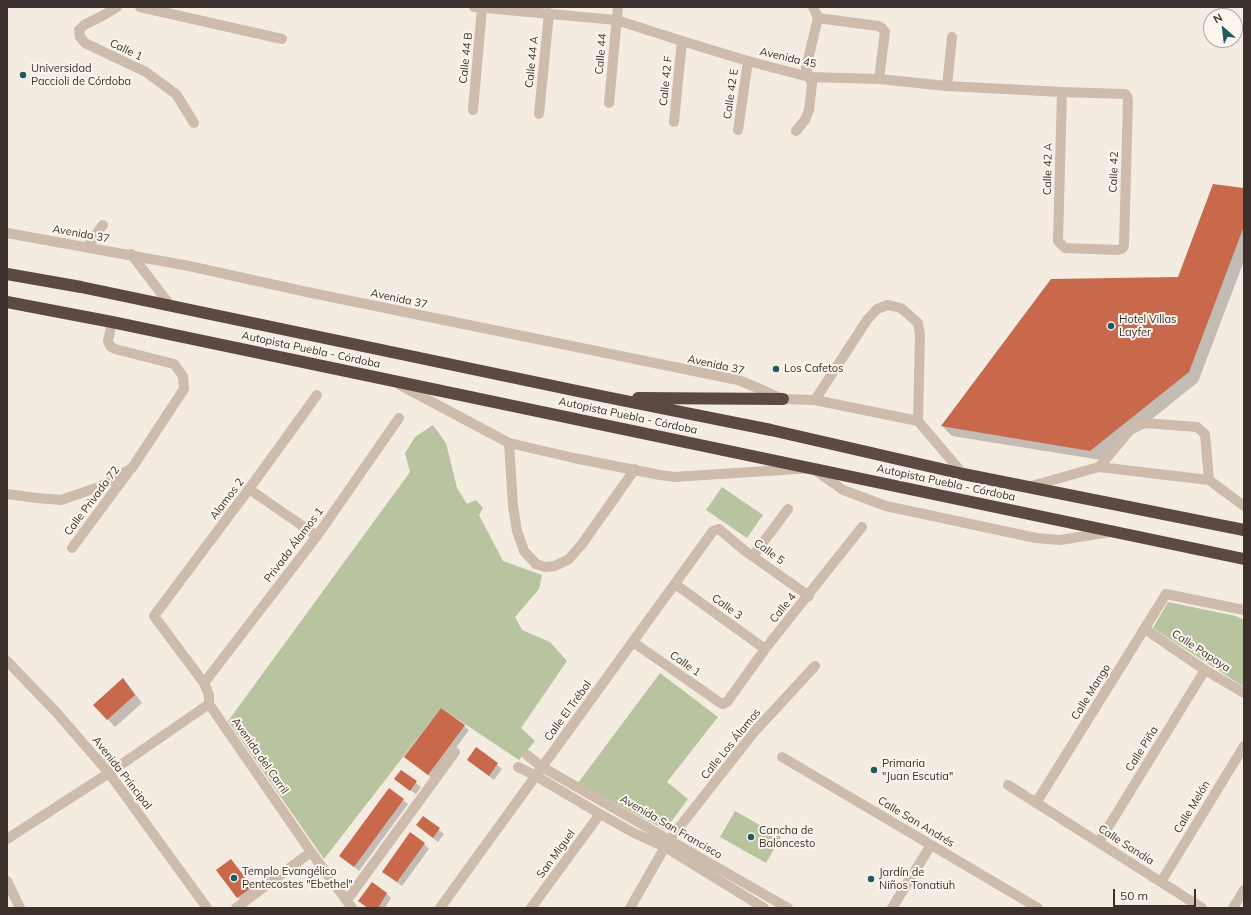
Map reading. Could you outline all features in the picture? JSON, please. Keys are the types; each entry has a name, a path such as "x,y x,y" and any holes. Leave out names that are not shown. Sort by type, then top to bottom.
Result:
{"highway":[{"name":"Autopista Puebla - Córdoba","path":"7,274 170,305 606,397 771,430 963,474 1244,530"},
{"name":"Autopista Puebla - Córdoba","path":"7,302 112,322 1244,559"},
{"path":"606,397 783,399"}],"street":[{"name":"Calle 1","path":"117,7 84,25 79,30 80,37 85,43 146,72 176,94 194,123"},
{"path":"140,7 282,39"},
{"name":"Calle 44","path":"609,103 618,7"},
{"path":"796,131 805,120 809,110 812,84 806,68 818,18 813,7"},
{"name":"Avenida 45","path":"478,8 616,20 748,61 809,77 879,79 947,86 1125,94 1127,96"},
{"name":"Calle 44 B","path":"473,110 478,8"},
{"name":"Calle 44 A","path":"538,114 549,14"},
{"path":"818,18 878,26 882,28 885,32 879,79"},
{"path":"947,86 952,37"},
{"name":"Calle 42 F","path":"674,122 682,41"},
{"name":"Calle 42 E","path":"738,130 748,61"},
{"name":"Calle 42 A","path":"1062,92 1058,241 1065,248 1118,250 1123,248"},
{"name":"Calle 42","path":"1123,248 1127,96"},
{"path":"87,247 103,225"},
{"name":"Avenida 37","path":"7,233 131,254 315,294 738,380 783,399"},
{"path":"131,254 170,305"},
{"path":"815,400 867,320 877,310 888,305 901,308 918,323 920,335 918,421"},
{"name":"Calle Privada 72","path":"72,548 132,468 184,389 183,376 174,364 114,349 110,346 108,341 112,322"},
{"path":"394,381 509,443 574,458 674,477 812,468 843,490 886,506 1021,535 1060,540 1115,532"},
{"name":"Alamos 2","path":"154,616 317,395"},
{"path":"783,399 815,400 918,421 963,474"},
{"name":"Privada Álamos 1","path":"204,684 317,536 399,418"},
{"path":"1099,467 1130,430 1144,423 1197,427 1205,434 1209,480"},
{"path":"509,443 513,506 517,530 524,551 536,564 545,567 555,566 569,559 582,544 635,469"},
{"path":"1028,487 1099,467 1209,480 1244,506"},
{"path":"7,494 61,500 99,487 132,468"},
{"path":"249,489 317,536"},
{"path":"753,556 788,509"},
{"name":"Calle 4","path":"724,704 727,702 765,649 809,596 862,527"},
{"name":"Calle 5","path":"715,529 719,529 753,556 809,596"},
{"name":"Calle El Trébol","path":"440,908 715,529"},
{"name":"Calle 3","path":"675,584 765,649"},
{"name":"Calle Mango","path":"1036,803 1166,594 1244,610"},
{"name":"Avenida del Carril","path":"154,616 204,684 210,695 209,704 311,852 350,904"},
{"name":"Calle Papaya","path":"1145,629 1205,670 1244,693"},
{"name":"Calle 1","path":"633,642 724,704"},
{"name":"Avenida Principal","path":"7,661 56,712 109,773 207,908"},
{"name":"Calle Los Álamos","path":"630,908 668,843 755,731 815,666"},
{"name":"Calle Piña","path":"1099,842 1205,670"},
{"path":"7,839 109,773 209,704"},
{"name":"Calle Melón","path":"1161,882 1244,746"},
{"path":"350,904 455,752"},
{"name":"Avenida San Francisco","path":"527,755 542,767 639,823 764,908"},
{"name":"Calle San Andrés","path":"782,757 1038,908"},
{"name":"Avenida San Francisco","path":"518,767 634,833 668,843 788,908"},
{"name":"Calle Sandía","path":"1008,785 1202,908"},
{"name":"San Miguel","path":"531,908 600,814"},
{"path":"634,833 639,823"},
{"path":"892,908 931,845"},
{"path":"236,908 311,852"},
{"path":"7,881 20,908"},
{"path":"1233,908 1244,890"}],"green space":[{"path":"433,425 446,443 457,488 467,504 476,500 483,508 479,515 503,561 542,575 539,589 515,617 522,630 550,642 567,661 521,728 535,741 519,760 441,708 324,859 228,721 410,472 405,453 415,437"},
{"path":"722,487 763,515 747,538 706,510"},
{"path":"1168,602 1236,616 1244,620 1244,687 1153,628"},
{"path":"660,673 718,717 667,782 688,799 665,830 578,783"},
{"name":"Cancha de Baloncesto","path":"735,811 781,837 766,863 720,837"}],"building":[{"name":"Hotel Villas Layfer","path":"1213,184 1244,188 1244,226 1189,372 1090,451 941,426 1051,279 1178,277"},
{"path":"123,678 135,695 107,720 93,705"},
{"path":"441,708 465,725 428,775 404,757"},
{"path":"476,747 498,763 489,776 467,760"},
{"path":"401,770 417,781 410,791 394,779"},
{"path":"389,788 404,799 354,867 339,856"},
{"path":"423,816 440,828 433,838 416,825"},
{"path":"410,832 425,843 397,882 382,872"},
{"name":"Templo Evangélico Pentecostes \"Ebethel\"","path":"231,859 252,887 237,898 216,870"},
{"path":"372,882 387,893 378,908 368,908 358,901"}],"place":[{"name":"Universidad Paccioli de Córdoba","path":"23,75"},
{"name":"Hotel Villas Layfer","path":"1111,326"},
{"name":"Los Cafetos","path":"776,369"},
{"name":"Primaria \"Juan Escutia\"","path":"874,770"},
{"name":"Cancha de Baloncesto","path":"751,837"},
{"name":"Templo Evangélico Pentecostes \"Ebethel\"","path":"234,878"},
{"name":"Jardín de Niños Tonatiuh","path":"871,879"}]}
